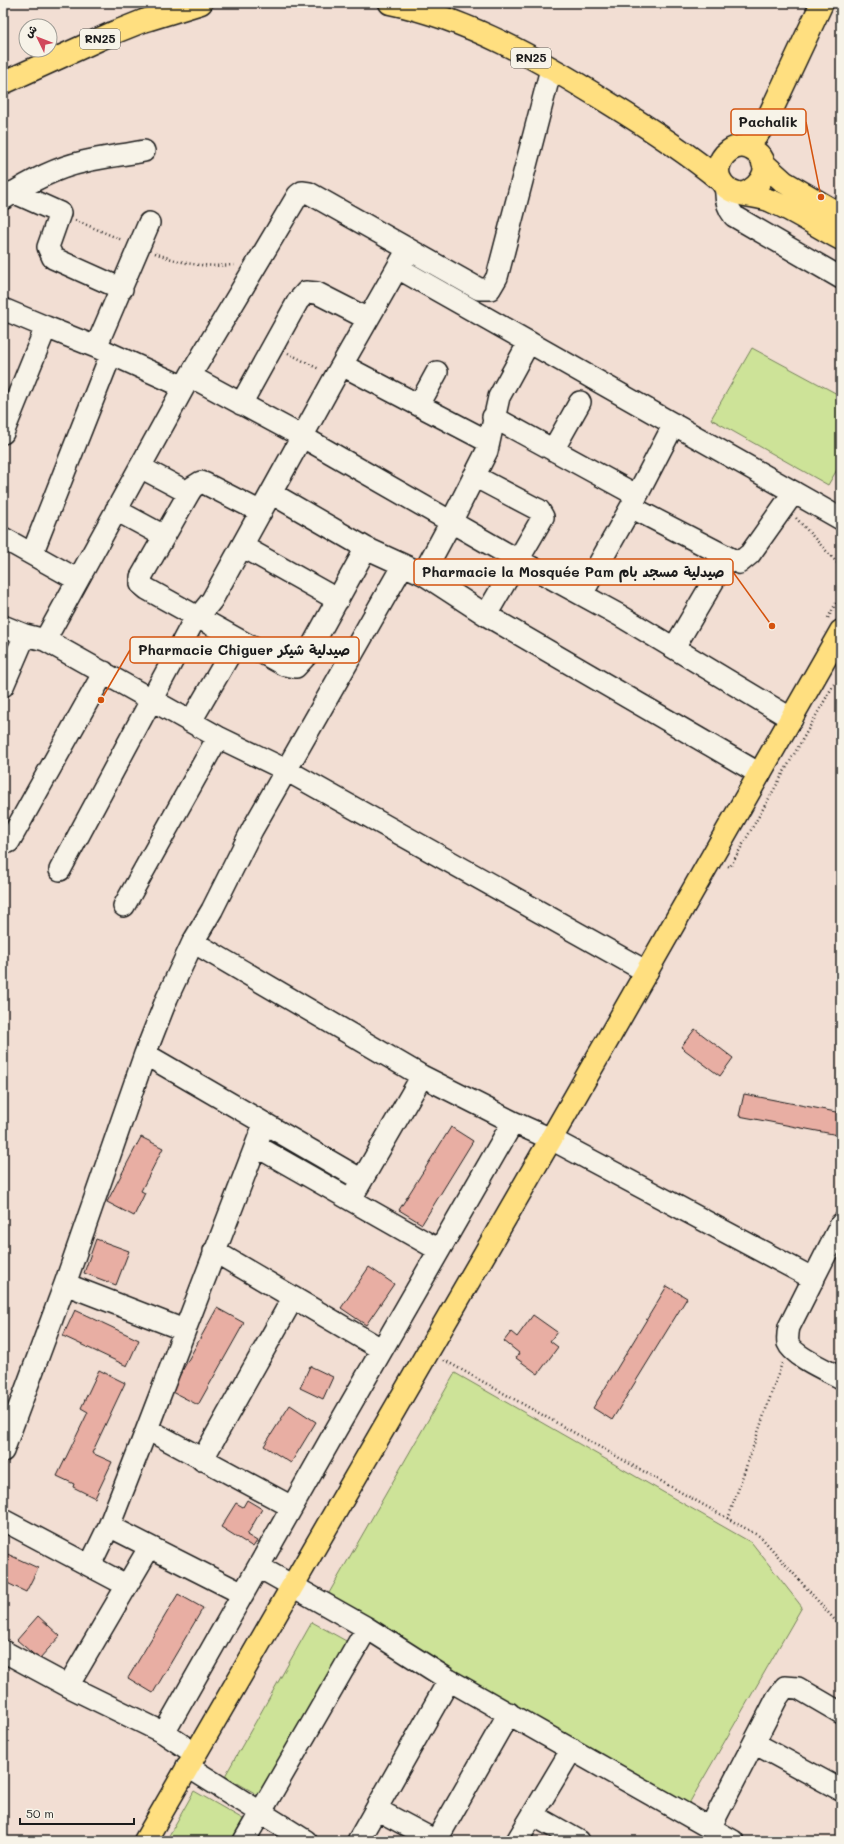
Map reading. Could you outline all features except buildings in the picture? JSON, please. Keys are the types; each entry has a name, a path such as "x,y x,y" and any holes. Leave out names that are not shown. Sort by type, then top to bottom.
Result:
{"main road":[{"name":"RN25","path":"3,83 142,21 201,3"},
{"name":"RN25","path":"390,3 435,15 486,35 551,69 661,136 730,187 771,201 841,239"},
{"path":"749,154 757,135 767,120 822,3"},
{"name":"RN25","path":"661,136 699,147 749,154"},
{"path":"749,154 764,172 762,180 757,186 730,187 718,173 719,164 722,157 749,154 784,182 841,215"},
{"path":"145,1841 551,1139 841,631"}],"street":[{"path":"3,686 35,637 78,580 187,382 294,199 302,192 309,193 479,289 490,289 497,277 551,69"},
{"path":"8,196 44,176 83,162 144,151"},
{"path":"730,187 726,198 728,208 734,216 841,278"},
{"path":"8,196 60,213 48,247 53,258 122,289"},
{"path":"32,554 104,350 122,289 149,223"},
{"path":"60,870 152,698 198,617 212,600 338,371 408,250"},
{"path":"398,268 674,424 789,499 839,520"},
{"path":"241,404 298,301 306,292 317,293 368,319"},
{"path":"3,309 241,404 303,437 518,560 582,594 792,719"},
{"path":"5,423 46,327"},
{"path":"423,574 451,522 490,442 493,417 498,396 529,342"},
{"path":"338,371 419,405 490,442"},
{"path":"419,405 437,372"},
{"path":"553,450 580,402"},
{"path":"493,417 553,450 727,558 739,563 750,554 789,499"},
{"path":"582,594 634,501 674,424"},
{"path":"140,467 189,493"},
{"path":"474,476 533,507 542,513 543,517 486,615"},
{"path":"261,512 201,482 193,487 189,493 141,577 141,584 147,589 284,665 296,667 307,655 366,548"},
{"path":"271,493 366,548 423,574 486,615 760,774"},
{"path":"116,510 164,536"},
{"path":"3,538 78,580"},
{"path":"242,546 338,600"},
{"path":"674,648 727,558"},
{"path":"3,1451 65,1284 145,1054 193,942 212,910 252,830 403,565"},
{"path":"3,626 35,637 104,672 218,737 286,770 647,972"},
{"path":"191,721 238,640"},
{"path":"9,842 104,672"},
{"path":"124,906 218,737"},
{"path":"193,942 422,1076 513,1122 551,1139 814,1279"},
{"path":"145,1054 362,1180"},
{"path":"351,1200 422,1076"},
{"path":"164,1733 244,1594 381,1349 513,1122"},
{"path":"90,1565 108,1526 147,1429 264,1124"},
{"path":"256,1146 439,1250"},
{"path":"841,1224 789,1327 787,1335 788,1343 799,1355 841,1378"},
{"path":"214,1251 381,1349"},
{"path":"65,1284 184,1330"},
{"path":"202,1460 293,1298"},
{"path":"147,1429 202,1460 292,1507"},
{"path":"3,1520 126,1584"},
{"path":"108,1526 149,1548 244,1594"},
{"path":"68,1686 126,1584 149,1548"},
{"path":"259,1567 367,1628 449,1680 724,1837 754,1743 777,1698 785,1687 798,1688 841,1713"},
{"path":"244,1841 367,1628"},
{"path":"3,1651 68,1686 164,1733 191,1760 260,1812 306,1841"},
{"path":"358,1841 449,1680"},
{"path":"376,1809 436,1841 509,1713"},
{"path":"754,1743 841,1790"},
{"path":"517,1841 572,1749"},
{"path":"533,1815 579,1841"}],"path":[{"path":"274,345 338,371"},
{"path":"789,499 841,567"},
{"path":"728,1518 788,1343"},
{"path":"428,1351 760,1537 841,1627"}],"green space":[{"path":"752,348 841,396 841,463 828,485 711,419"},
{"path":"455,1373 752,1543 802,1607 687,1807 325,1600"},
{"path":"312,1622 348,1642 260,1796 225,1776"},
{"path":"194,1791 243,1819 231,1841 166,1841"}],"place":[{"name":"Pachalik","path":"821,197"},
{"name":"Pharmacie la Mosquée Pam صيدلية مسجد بام","path":"772,626"},
{"name":"Pharmacie Chiguer صيدلية شيكر","path":"101,700"}]}
